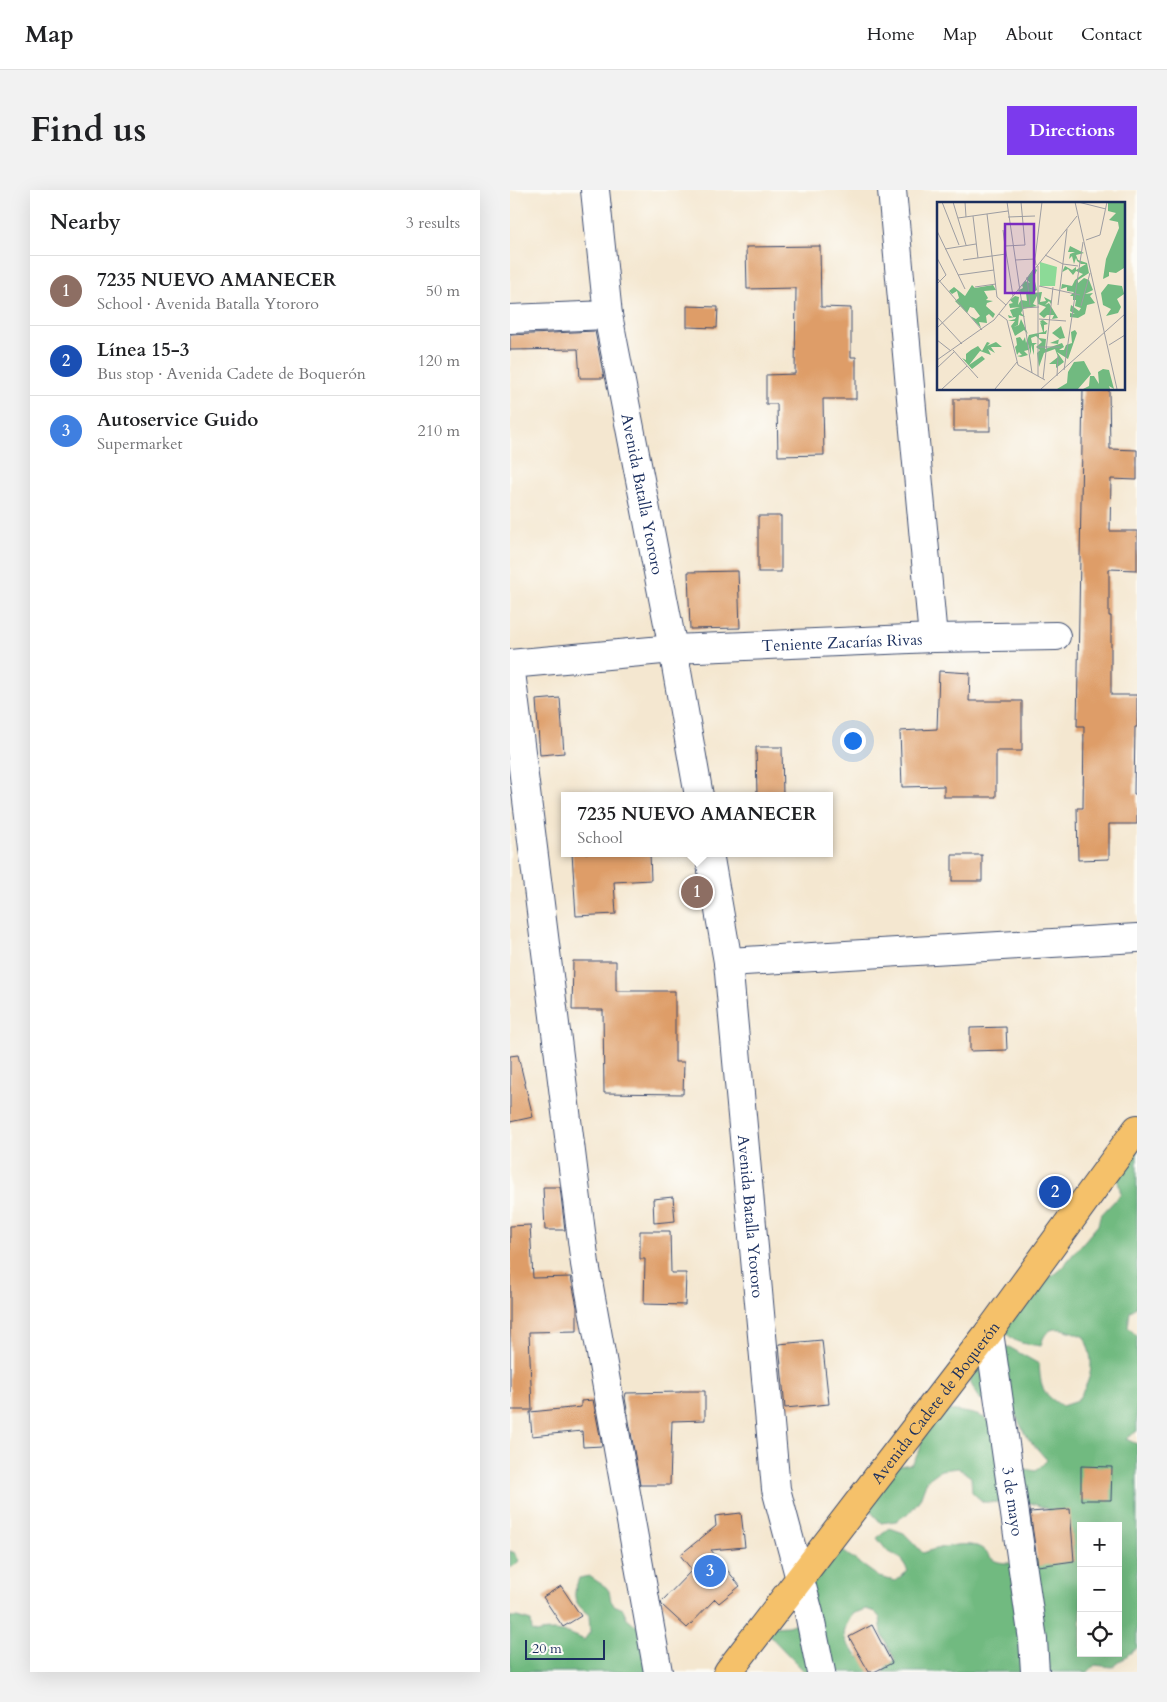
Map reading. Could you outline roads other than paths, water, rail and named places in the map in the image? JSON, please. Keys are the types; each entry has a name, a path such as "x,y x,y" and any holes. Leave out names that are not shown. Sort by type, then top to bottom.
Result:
{"main road":[{"name":"Avenida Cadete de Boquerón","path":"728,1672 989,1332 1137,1129"}],"street":[{"name":"Avenida Batalla Ytororo","path":"595,190 608,315 673,649 698,792"},
{"name":"Teniente Zacarías Rivas","path":"658,1672 585,1264 520,841 510,663 673,649 933,638 892,190"},
{"path":"510,320 608,315"},
{"path":"933,638 1056,636"},
{"name":"Avenida Batalla Ytororo","path":"710,857 728,962 776,1489 809,1613 821,1672"},
{"path":"728,962 1137,938"},
{"name":"3 de mayo","path":"989,1332 1033,1640 1035,1672"}],"place":[{"name":"7235 NUEVO AMANECER","path":"697,892"},
{"name":"Línea 15-3","path":"1055,1192"},
{"name":"Autoservice Guido","path":"710,1571"}]}
